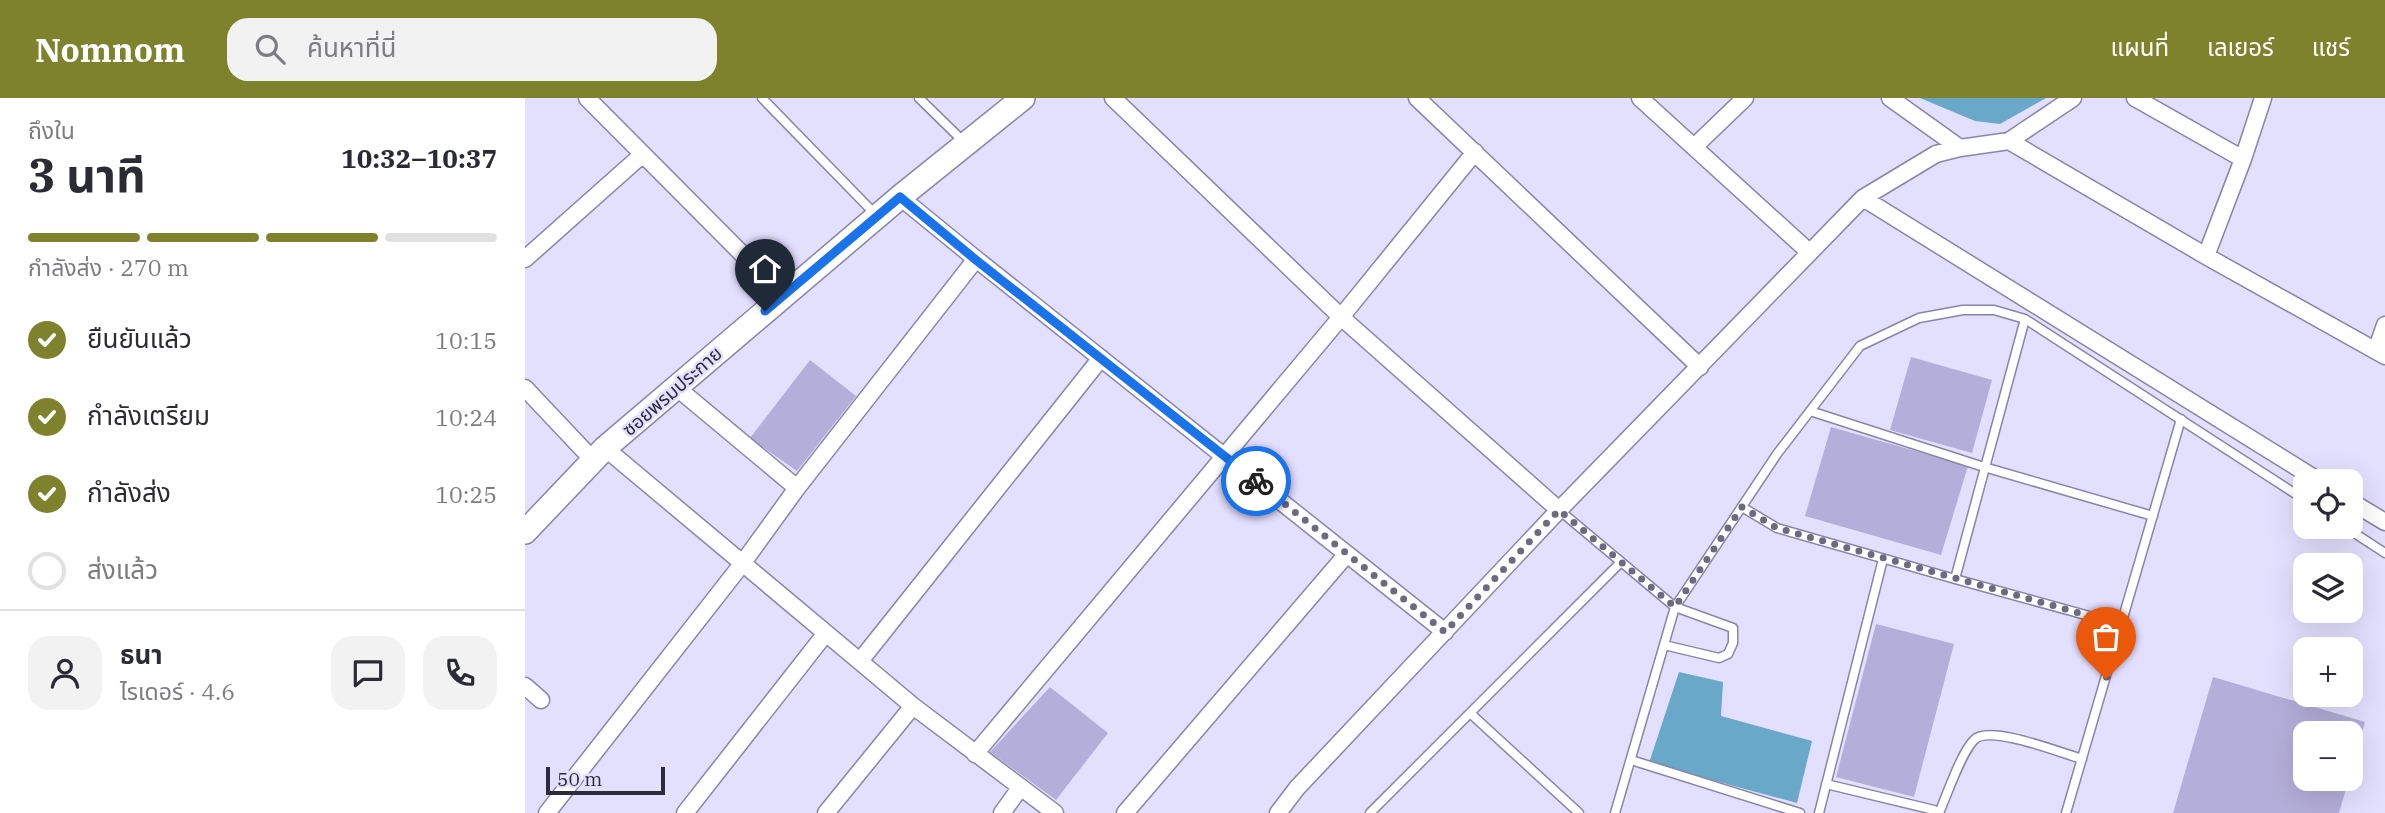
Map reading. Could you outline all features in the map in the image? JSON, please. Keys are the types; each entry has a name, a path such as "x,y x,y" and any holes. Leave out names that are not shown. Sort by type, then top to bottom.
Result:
{"street":[{"path":"587,98 783,295"},
{"name":"ซอยพรมประกาย","path":"525,533 599,454 877,216 1023,98"},
{"path":"1113,98 1341,317 1559,510"},
{"path":"1417,98 1700,367"},
{"path":"1640,98 1808,251"},
{"path":"1695,147 1745,98"},
{"path":"1890,98 1960,148"},
{"path":"1278,813 1297,788 1559,510 1700,367 1808,251 1863,198 1936,154 2009,141 2073,98"},
{"path":"2135,98 2243,159"},
{"path":"2206,256 2263,98"},
{"path":"2009,141 2206,256 2380,353 2385,325"},
{"path":"975,754 1341,317 1475,152"},
{"path":"525,259 643,154"},
{"path":"900,197 1445,632"},
{"path":"1863,198 2300,469"},
{"path":"547,813 976,260"},
{"path":"860,661 1101,358"},
{"path":"676,387 797,488"},
{"path":"525,388 599,454 742,564 913,706 1055,813"},
{"path":"2363,509 2385,522"},
{"path":"1125,813 1347,554"},
{"path":"685,813 826,633"},
{"path":"525,686 541,700"},
{"path":"826,813 913,706"},
{"path":"1002,813 1020,788"}],"lane":[{"path":"762,98 877,216"},
{"path":"919,98 966,144"},
{"path":"1615,813 1675,607 1777,454 1860,346 1919,318 1963,310 1994,310 2025,319 2293,492"},
{"path":"1955,579 2025,319"},
{"path":"1810,411 1984,467 2153,516"},
{"path":"2066,813 2181,419"},
{"path":"1742,507 1777,528 2122,625"},
{"path":"1559,510 1675,607 1733,628 1733,643 1728,654 1719,658 1664,645"},
{"path":"2363,539 2385,553"},
{"path":"1819,813 1883,559"},
{"path":"1370,813 1621,562"},
{"path":"1470,713 1579,813"},
{"path":"1826,783 1938,813 1975,737 1989,734 2020,740 2082,759"},
{"path":"1631,760 1800,813"}],"shaded area":[{"path":"1911,357 1992,380 1972,453 1890,430"},
{"path":"810,360 856,396 797,471 750,438"},
{"path":"1831,427 1968,466 1941,555 1805,516"},
{"path":"1876,624 1954,644 1914,797 1836,777"},
{"path":"2213,677 2293,701 2293,707 2314,707 2362,721 2293,721 2293,791 2345,791 2339,813 2173,813"},
{"path":"1050,687 1108,733 1056,800 990,752"}],"water":[{"path":"1920,98 2046,98 2000,124 1975,121"},
{"path":"1679,672 1723,682 1721,716 1812,741 1797,803 1649,763"}],"way so far":[{"path":"1256,481 1445,632 1559,510 1675,607 1742,507 1777,528 2122,625 2106,679"}],"route":[{"path":"765,311 900,197 1256,481"}]}
